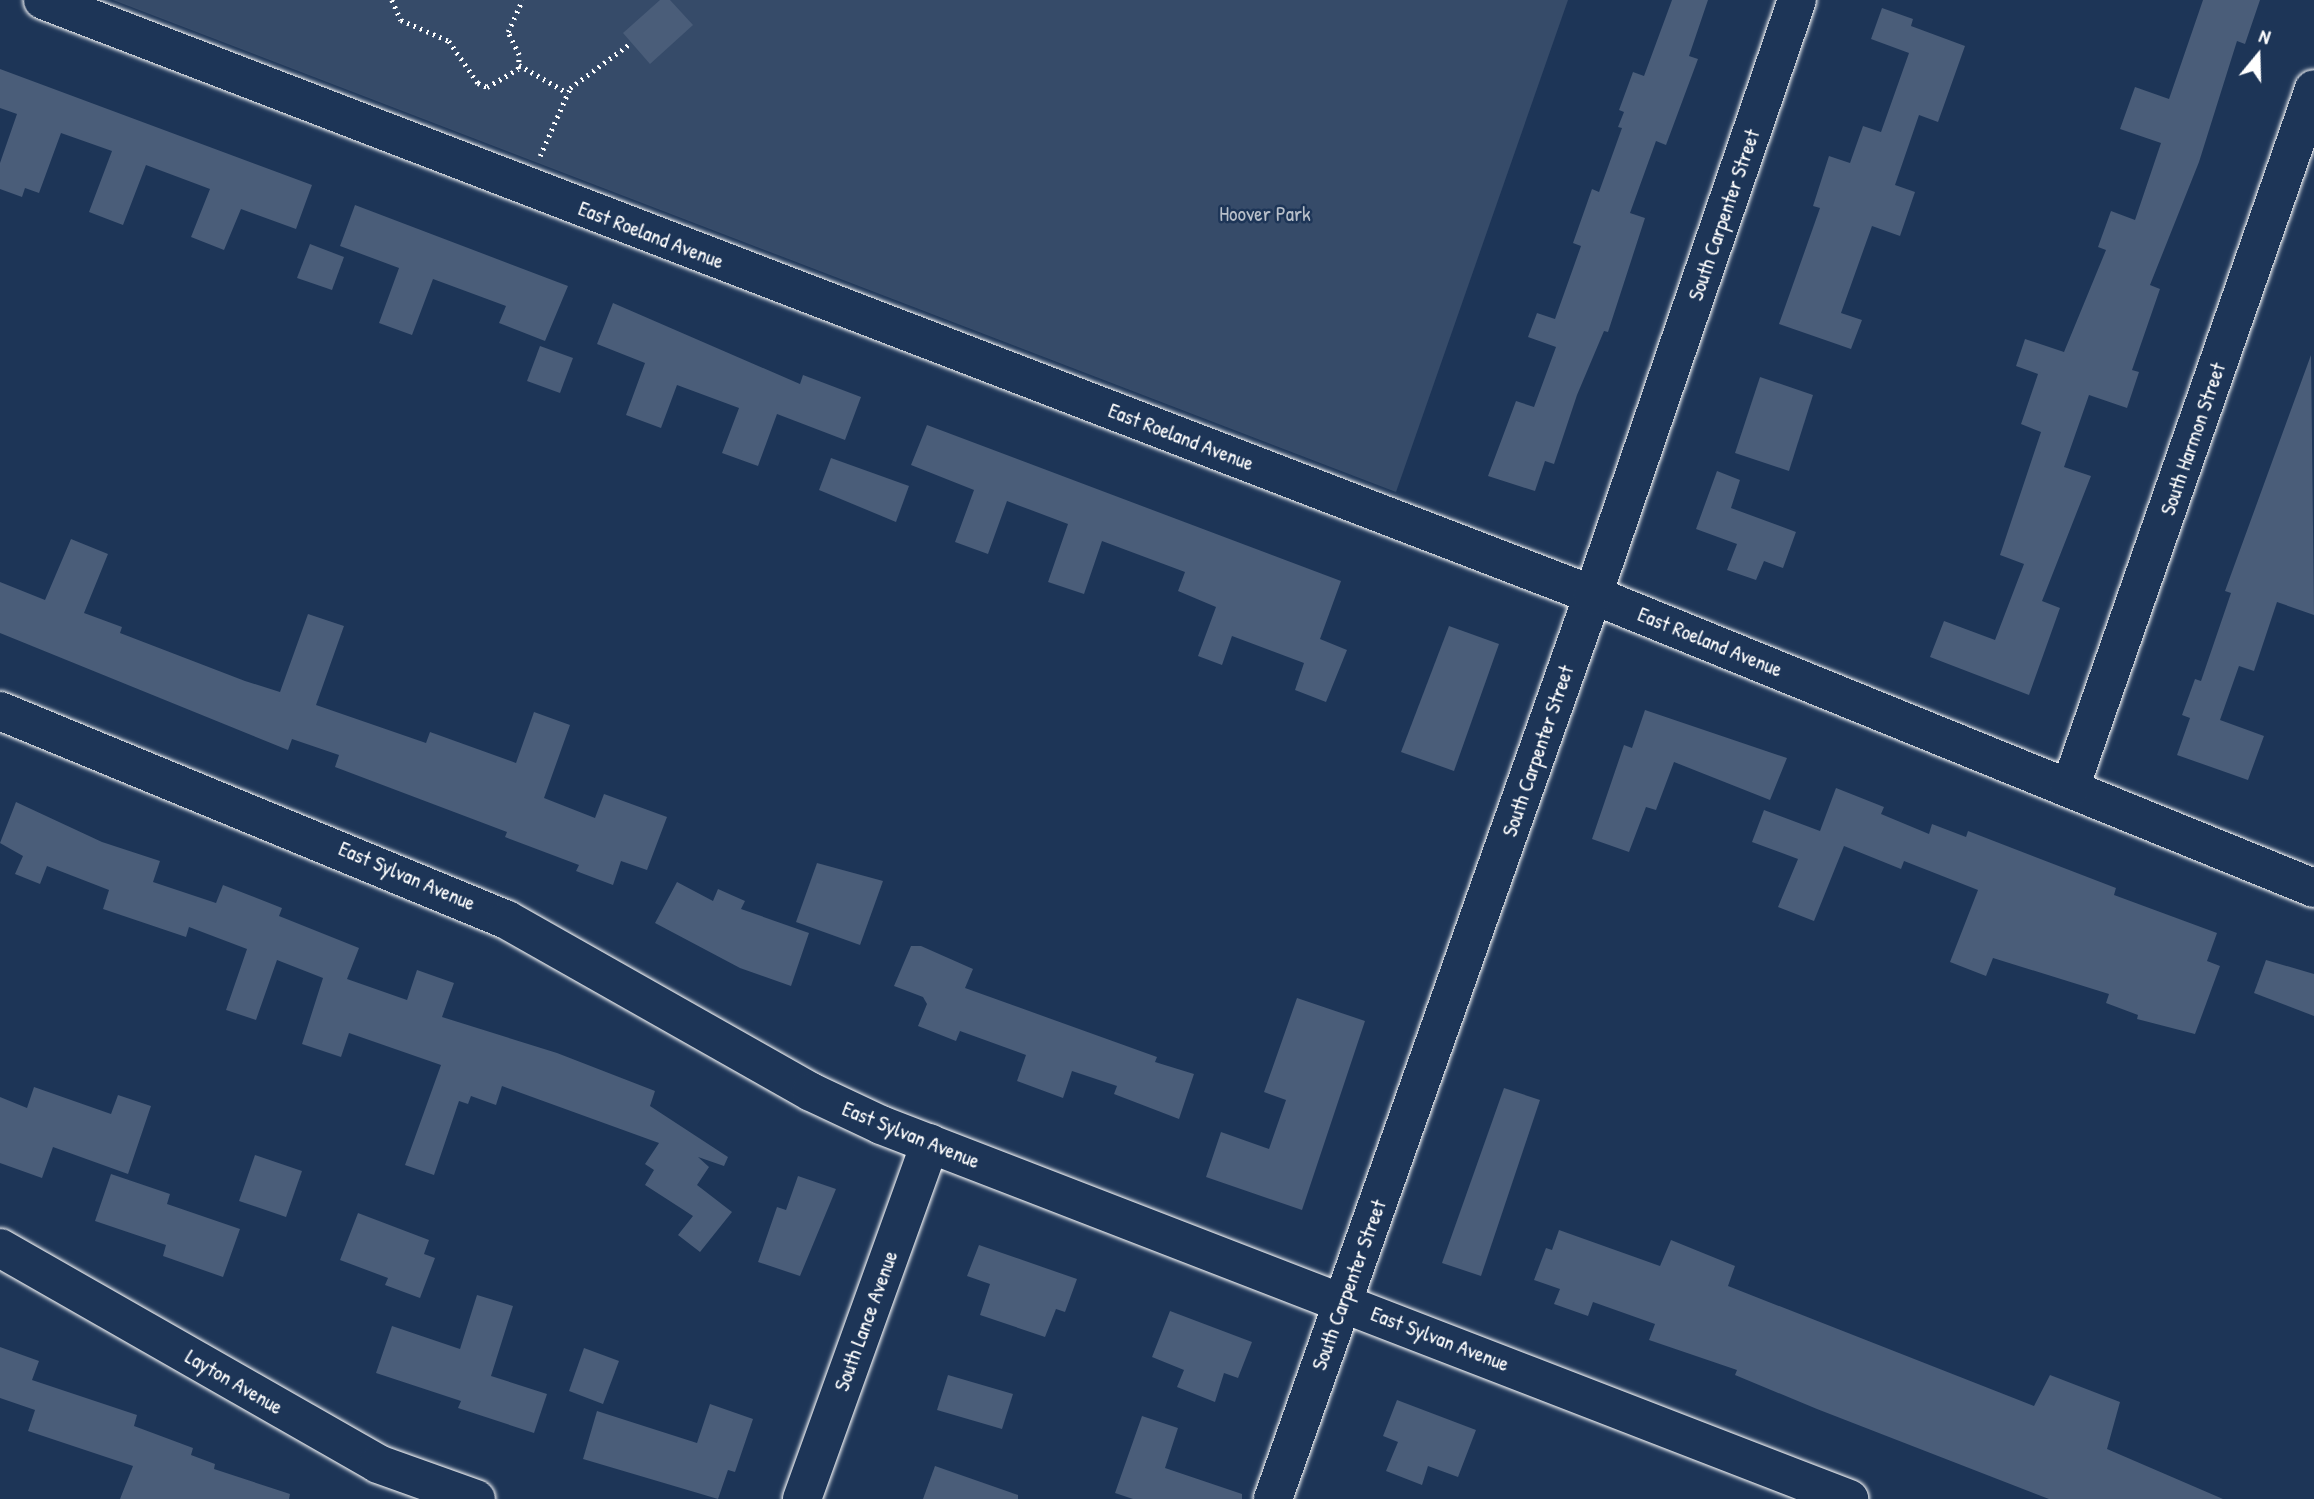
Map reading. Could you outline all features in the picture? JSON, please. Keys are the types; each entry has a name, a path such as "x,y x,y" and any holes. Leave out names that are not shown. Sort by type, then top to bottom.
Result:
{"street":[{"name":"East Roeland Avenue","path":"43,0 1594,595 2314,888"},
{"name":"South Carpenter Street","path":"1273,1499 1594,595 1797,0"},
{"name":"South Harmon Street","path":"2070,788 2314,89"},
{"name":"East Sylvan Avenue","path":"0,711 507,919 811,1092 930,1143 1342,1301 1772,1485 1849,1499"},
{"name":"South Lance Avenue","path":"802,1499 930,1143"},
{"name":"Layton Avenue","path":"0,1248 378,1464 476,1499"}],"path":[{"path":"392,0 401,20 433,31 458,49 478,83 493,86 519,65"},
{"path":"522,0 509,32 519,65 568,93"},
{"path":"526,187 568,93 582,77 631,43"}],"green space":[{"name":"Hoover Park","path":"113,0 1568,0 1396,492"}],"building":[{"path":"660,0 670,0 693,25 650,64 623,33"},
{"path":"1672,0 1708,0 1689,56 1698,59 1666,145 1656,141 1630,213 1645,218 1608,332 1604,331 1577,395 1554,464 1545,461 1535,491 1488,476 1516,401 1534,407 1556,347 1528,337 1537,313 1555,319 1581,246 1573,243 1592,189 1599,192 1622,128 1618,127 1624,112 1619,110 1633,72 1644,76"},
{"path":"2203,0 2260,0 2245,44 2237,41 2199,162 2150,285 2160,289 2132,370 2139,372 2127,408 2089,395 2064,467 2091,476 2042,601 2060,608 2029,695 1930,657 1944,621 1995,640 2024,564 2000,555 2041,432 2021,424 2038,374 2016,366 2025,339 2064,352 2106,250 2098,247 2111,211 2135,220 2161,143 2120,129 2135,87 2169,99"},
{"path":"1882,8 1913,19 1911,26 1965,46 1938,122 1919,115 1895,185 1915,192 1900,236 1872,226 1841,313 1862,320 1851,349 1779,324 1820,208 1813,206 1829,156 1850,163 1863,126 1881,132 1909,53 1871,39"},
{"path":"0,69 312,185 296,229 241,209 224,250 191,237 210,189 146,165 123,225 89,212 112,151 61,133 39,193 25,188 22,197 0,189 0,163 17,114 0,108"},
{"path":"355,205 568,286 545,341 499,323 506,306 433,279 412,335 379,323 399,268 340,246"},
{"path":"310,244 344,257 332,290 297,278"},
{"path":"613,303 800,384 803,375 861,397 845,440 777,414 758,466 722,453 739,408 677,385 661,428 626,415 645,363 597,344"},
{"path":"540,346 573,358 560,393 527,381"},
{"path":"2311,355 2314,615 2277,602 2254,671 2239,666 2220,720 2264,736 2248,780 2177,755 2190,718 2182,715 2195,679 2201,681 2231,593 2225,591"},
{"path":"1760,377 1813,395 1789,471 1735,453"},
{"path":"927,425 1341,581 1320,639 1347,650 1326,702 1295,690 1304,663 1232,636 1222,665 1198,656 1216,607 1178,591 1185,572 1102,541 1084,594 1048,582 1068,524 1007,501 988,554 955,542 974,490 911,465"},
{"path":"831,458 909,486 896,522 819,490"},
{"path":"1717,471 1740,480 1731,508 1796,532 1783,568 1764,561 1756,580 1727,570 1737,544 1696,529"},
{"path":"71,539 108,554 84,613 122,627 120,633 245,681 280,692 308,614 344,626 316,705 426,743 430,732 516,763 534,712 570,725 544,798 595,818 604,794 667,817 647,870 621,861 613,885 576,871 579,865 505,837 507,832 335,767 339,755 292,739 288,750 0,633 0,582 45,600"},
{"path":"1449,626 1499,644 1454,771 1401,752"},
{"path":"1645,710 1787,758 1770,800 1674,762 1656,810 1646,807 1629,852 1592,839 1624,745 1632,748"},
{"path":"1836,788 1884,807 1881,814 1929,834 1932,824 1966,837 1968,831 2116,888 2114,895 2217,933 2207,961 2220,966 2195,1034 2137,1019 2138,1015 2106,1003 2109,994 1993,958 1986,976 1950,962 1978,890 1904,861 1901,869 1844,846 1814,921 1778,907 1798,859 1752,842 1764,810 1820,831"},
{"path":"16,802 102,842 160,861 153,882 216,903 223,885 282,908 279,916 359,948 347,979 407,1000 417,970 454,983 442,1017 557,1053 655,1091 650,1106 728,1157 724,1166 698,1157 709,1167 697,1185 732,1212 700,1252 678,1235 693,1216 645,1185 654,1170 645,1164 659,1143 502,1086 496,1105 471,1096 468,1104 459,1101 434,1175 405,1165 441,1065 349,1033 341,1057 302,1044 323,978 277,960 256,1020 226,1010 247,949 189,927 186,937 103,909 109,890 47,866 40,884 15,874 23,856 0,843"},
{"path":"817,863 883,881 860,945 796,922"},
{"path":"677,882 713,901 718,889 745,901 741,909 809,933 791,986 740,968 655,923"},
{"path":"911,946 921,946 973,969 965,988 1157,1057 1155,1062 1194,1074 1179,1119 1114,1094 1117,1086 1072,1071 1063,1098 1017,1081 1026,1055 960,1031 956,1041 918,1026 927,1004 923,997 894,986"},
{"path":"2266,960 2314,974 2314,1016 2254,993"},
{"path":"1297,998 1365,1021 1302,1210 1206,1177 1221,1132 1269,1149 1286,1100 1264,1092"},
{"path":"34,1087 111,1114 118,1095 151,1106 128,1174 53,1147 42,1178 0,1163 0,1097 27,1108"},
{"path":"1504,1088 1540,1100 1481,1276 1442,1263"},
{"path":"255,1155 302,1171 286,1217 239,1201"},
{"path":"111,1174 170,1194 167,1204 240,1229 223,1277 163,1256 166,1245 95,1221"},
{"path":"798,1176 836,1189 800,1276 758,1262 777,1207 786,1210"},
{"path":"358,1213 429,1240 424,1254 435,1258 420,1298 385,1285 388,1278 340,1260"},
{"path":"1559,1230 1660,1266 1671,1240 1735,1266 1728,1286 2034,1406 2050,1375 2120,1402 2107,1449 2223,1499 2049,1499 1817,1409 1735,1375 1737,1370 1649,1340 1655,1324 1593,1302 1588,1316 1554,1304 1560,1289 1534,1280 1546,1248 1552,1250"},
{"path":"979,1245 1077,1279 1065,1312 1056,1309 1045,1337 980,1315 990,1284 967,1276"},
{"path":"477,1295 513,1306 491,1376 547,1394 534,1433 458,1408 461,1401 376,1373 392,1326 460,1349"},
{"path":"1170,1311 1252,1342 1238,1378 1224,1373 1215,1402 1177,1387 1184,1370 1152,1357"},
{"path":"0,1347 39,1361 32,1380 137,1415 134,1426 193,1448 191,1455 215,1464 214,1469 290,1494 289,1499 120,1499 133,1466 28,1431 35,1410 0,1398"},
{"path":"584,1348 619,1361 603,1404 569,1391"},
{"path":"948,1375 1013,1394 1002,1429 937,1410"},
{"path":"1397,1400 1476,1430 1458,1477 1428,1466 1422,1485 1386,1471 1398,1442 1383,1436"},
{"path":"710,1404 753,1419 735,1472 728,1470 718,1499 583,1459 597,1411 697,1443"},
{"path":"1142,1416 1178,1428 1165,1468 1242,1494 1242,1499 1133,1499 1115,1493"},
{"path":"935,1466 1018,1495 1018,1499 923,1499"}]}
